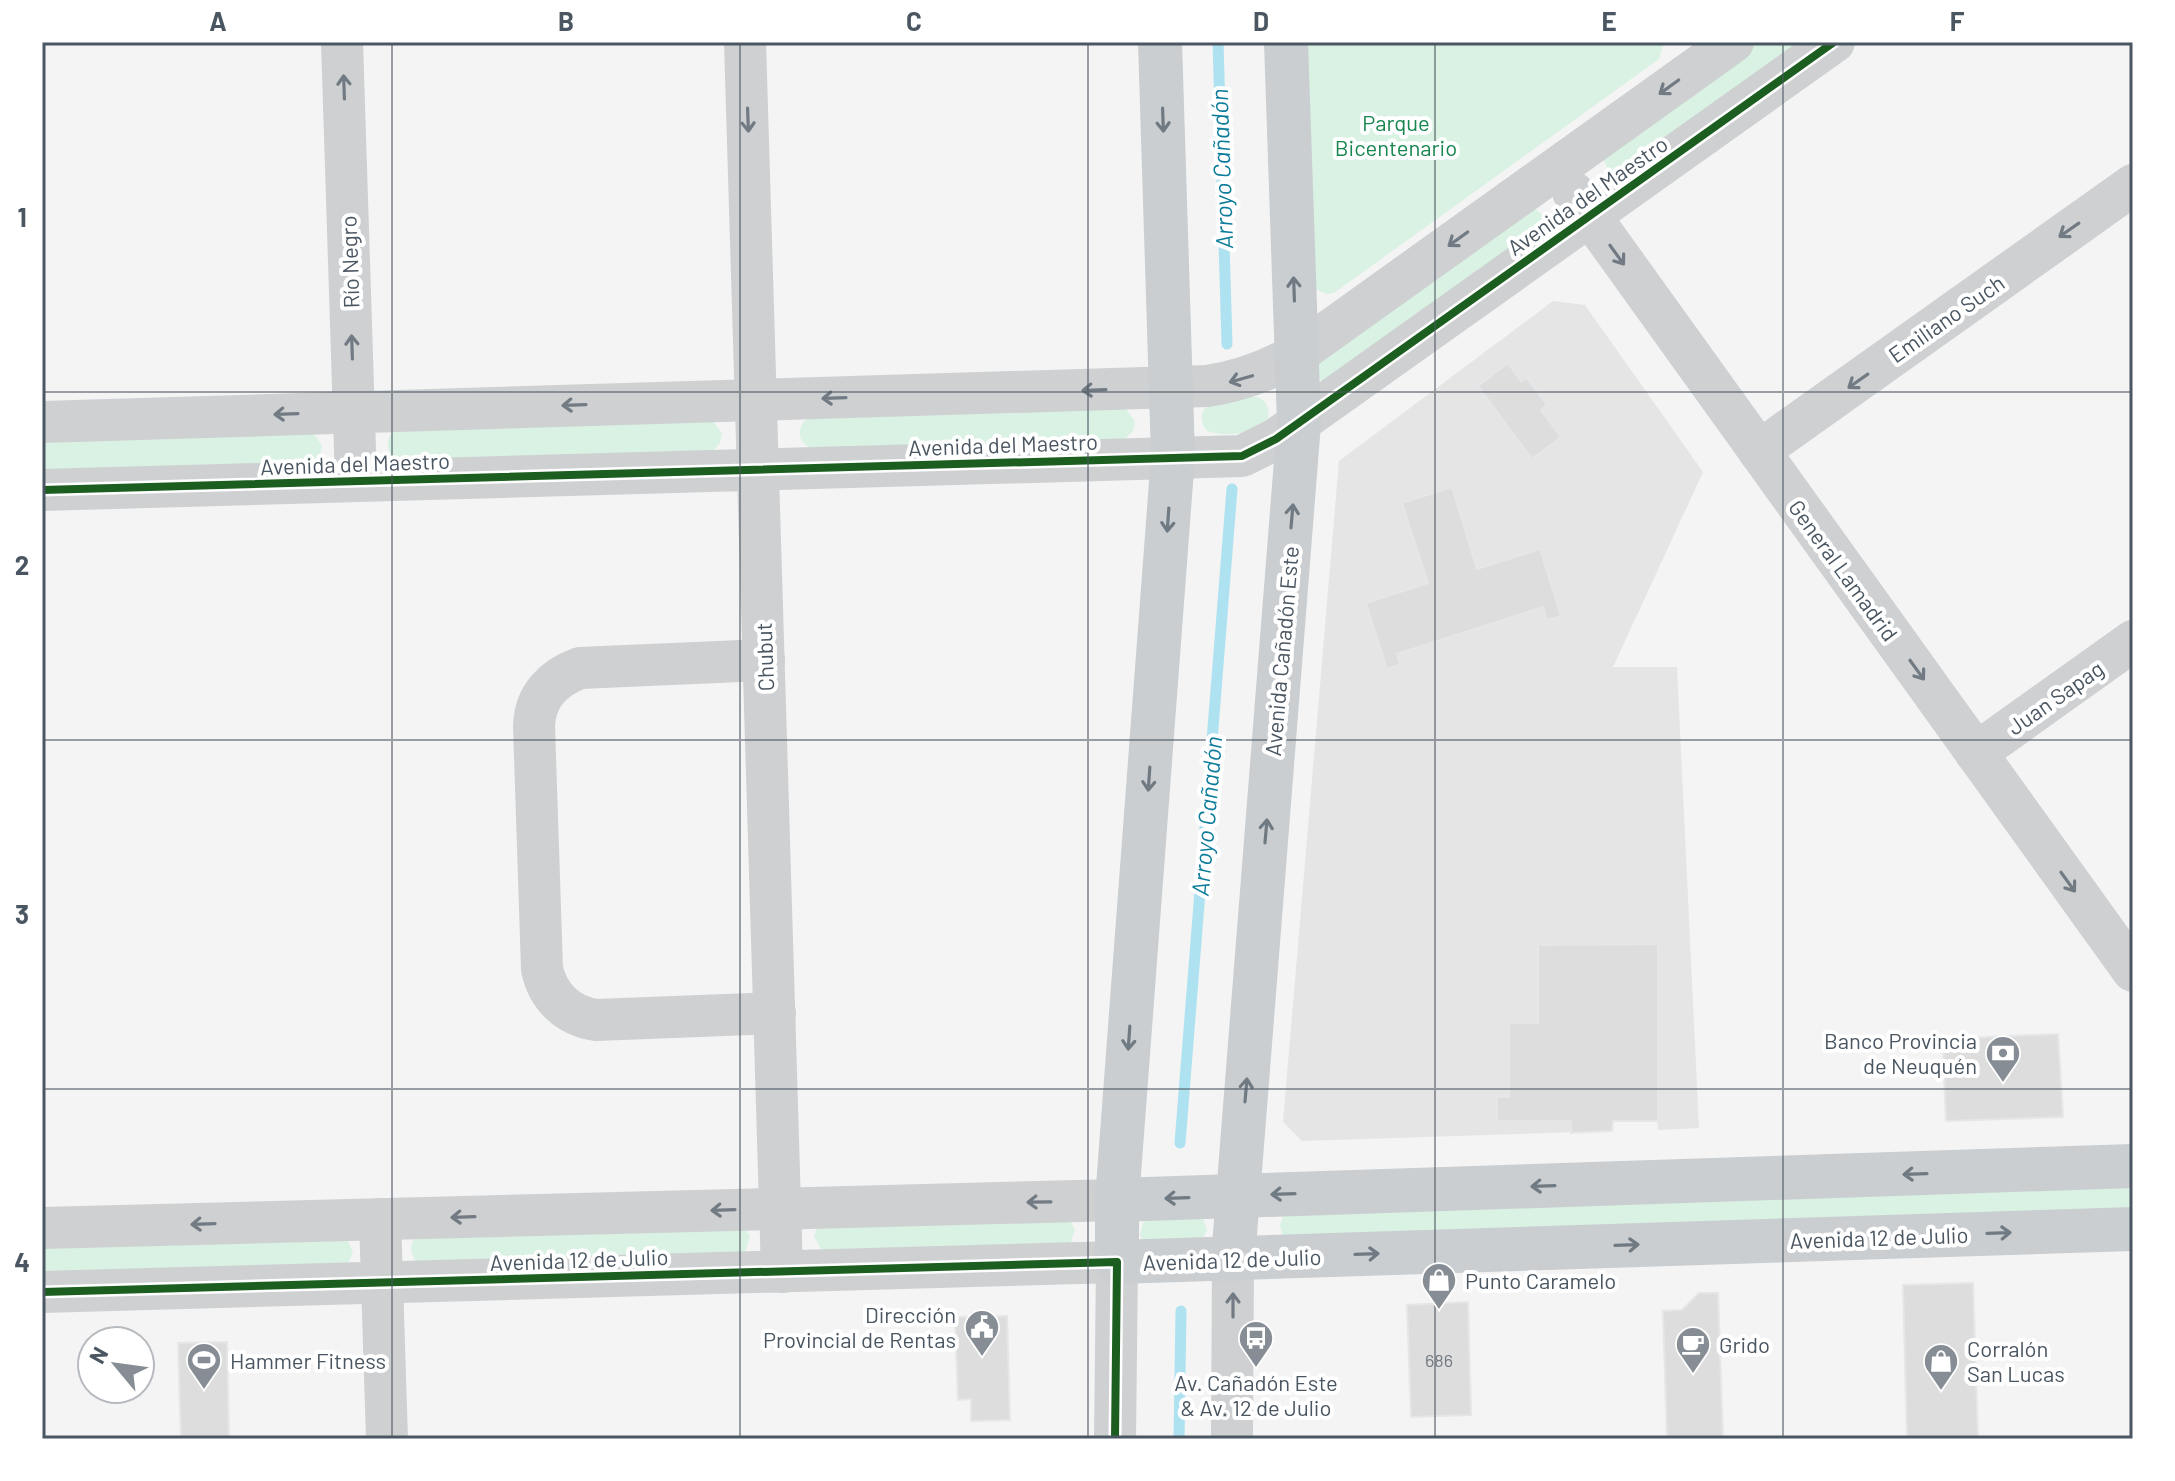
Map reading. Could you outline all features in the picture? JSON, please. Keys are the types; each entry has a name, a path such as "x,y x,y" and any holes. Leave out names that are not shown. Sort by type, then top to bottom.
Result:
{"main road":[{"path":"1117,1262 1117,1200 1173,456 1160,42"},
{"name":"Avenida Cañadón Este","path":"1233,1259 1299,423 1286,42"},
{"name":"Avenida 12 de Julio","path":"1117,1200 2133,1166"},
{"name":"Avenida 12 de Julio","path":"1117,1262 2133,1229"}],"street":[{"name":"Río Negro","path":"342,42 356,481"},
{"name":"Chubut","path":"745,42 782,1272"},
{"name":"Avenida del Maestro","path":"42,422 1172,387 1232,382 1254,376 1297,354 1733,42"},
{"name":"Avenida del Maestro","path":"42,490 1242,456 1259,449 1299,423 1834,42"},
{"name":"General Lamadrid","path":"1556,169 2133,971"},
{"name":"Emiliano Such","path":"1759,451 2133,185"},
{"name":"Juan Sapag","path":"1976,753 2133,641"},
{"path":"764,660 580,668 558,677 543,694 537,706 534,726 542,969 554,997 577,1015 596,1020 775,1013"},
{"name":"Avenida 12 de Julio","path":"42,1228 1117,1200"},
{"path":"380,1219 387,1439"},
{"path":"1232,1439 1233,1259"},
{"name":"Avenida 12 de Julio","path":"42,1292 1117,1262"},
{"path":"1115,1439 1117,1262"}],"shaded area":[{"path":"1553,301 1585,305 1703,472 1613,667 1677,667 1699,1128 1658,1130 1657,1121 1613,1121 1612,1131 1302,1141 1283,1122 1339,461"}],"green space":[{"name":"Parque Bicentenario","path":"1300,42 1664,42 1659,59 1334,293 1327,294 1315,289"},
{"path":"1753,42 1811,42 1618,175 1608,169 1603,159"},
{"path":"1534,208 1543,215 1545,225 1323,382 1318,378 1315,361"},
{"path":"1251,396 1261,399 1267,406 1265,423 1235,434 1206,430 1202,417 1209,404"},
{"path":"1125,408 1135,421 1133,431 1125,439 813,449 804,443 800,434 801,425 809,417"},
{"path":"712,420 722,433 720,443 713,451 401,461 390,455 388,447 389,437 396,429"},
{"path":"312,432 322,445 320,455 313,463 42,472 42,437"},
{"path":"2133,1179 2133,1214 1283,1237 1280,1225 1284,1214"},
{"path":"1202,1215 1207,1230 1202,1240 1143,1240 1140,1235 1144,1218"},
{"path":"1070,1220 1075,1230 1070,1245 822,1251 814,1236 818,1225"},
{"path":"744,1227 750,1236 745,1252 419,1263 411,1251 415,1237"},
{"path":"347,1238 353,1253 348,1263 42,1276 42,1242"}],"building":[{"path":"1508,363 1521,381 1526,377 1547,405 1541,410 1561,437 1532,459 1478,386"},
{"path":"1452,487 1477,569 1540,549 1561,616 1547,620 1543,607 1397,654 1400,664 1387,669 1366,603 1428,583 1402,503"},
{"path":"1658,944 1658,1121 1613,1121 1612,1131 1571,1133 1571,1121 1497,1121 1497,1097 1509,1097 1509,1023 1538,1023 1538,945"},
{"name":"Banco Provincia de Neuquén","path":"2058,1034 2063,1117 1946,1121 1943,1051 1968,1049 1968,1038"},
{"path":"1973,1283 1978,1439 1907,1439 1903,1285"},
{"name":"Grido","path":"1699,1293 1718,1293 1723,1439 1667,1439 1663,1311 1682,1310"},
{"path":"1468,1302 1471,1415 1411,1417 1407,1305"},
{"name":"Dirección Provincial de Rentas","path":"1007,1316 1010,1420 971,1421 971,1399 958,1400 955,1317"},
{"name":"Hammer Fitness","path":"227,1342 229,1439 181,1439 178,1343"}],"waterway":[{"name":"Arroyo Cañadón","path":"1218,42 1227,344"},
{"name":"Arroyo Cañadón","path":"1180,1143 1232,489"},
{"name":"Arroyo Cañadón","path":"1179,1439 1181,1311"}],"cycle path":[{"path":"42,490 1242,456 1276,439 1834,42"},
{"path":"42,1292 1117,1262 1115,1439"}],"place":[{"name":"Banco Provincia de Neuquén","path":"2003,1084"},
{"name":"Punto Caramelo","path":"1439,1311"},
{"name":"Dirección Provincial de Rentas","path":"982,1358"},
{"name":"Av. Cañadón Este & Av. 12 de Julio","path":"1256,1369"},
{"name":"Grido","path":"1693,1375"},
{"name":"Hammer Fitness","path":"204,1391"},
{"name":"Corralón San Lucas","path":"1941,1392"}]}
